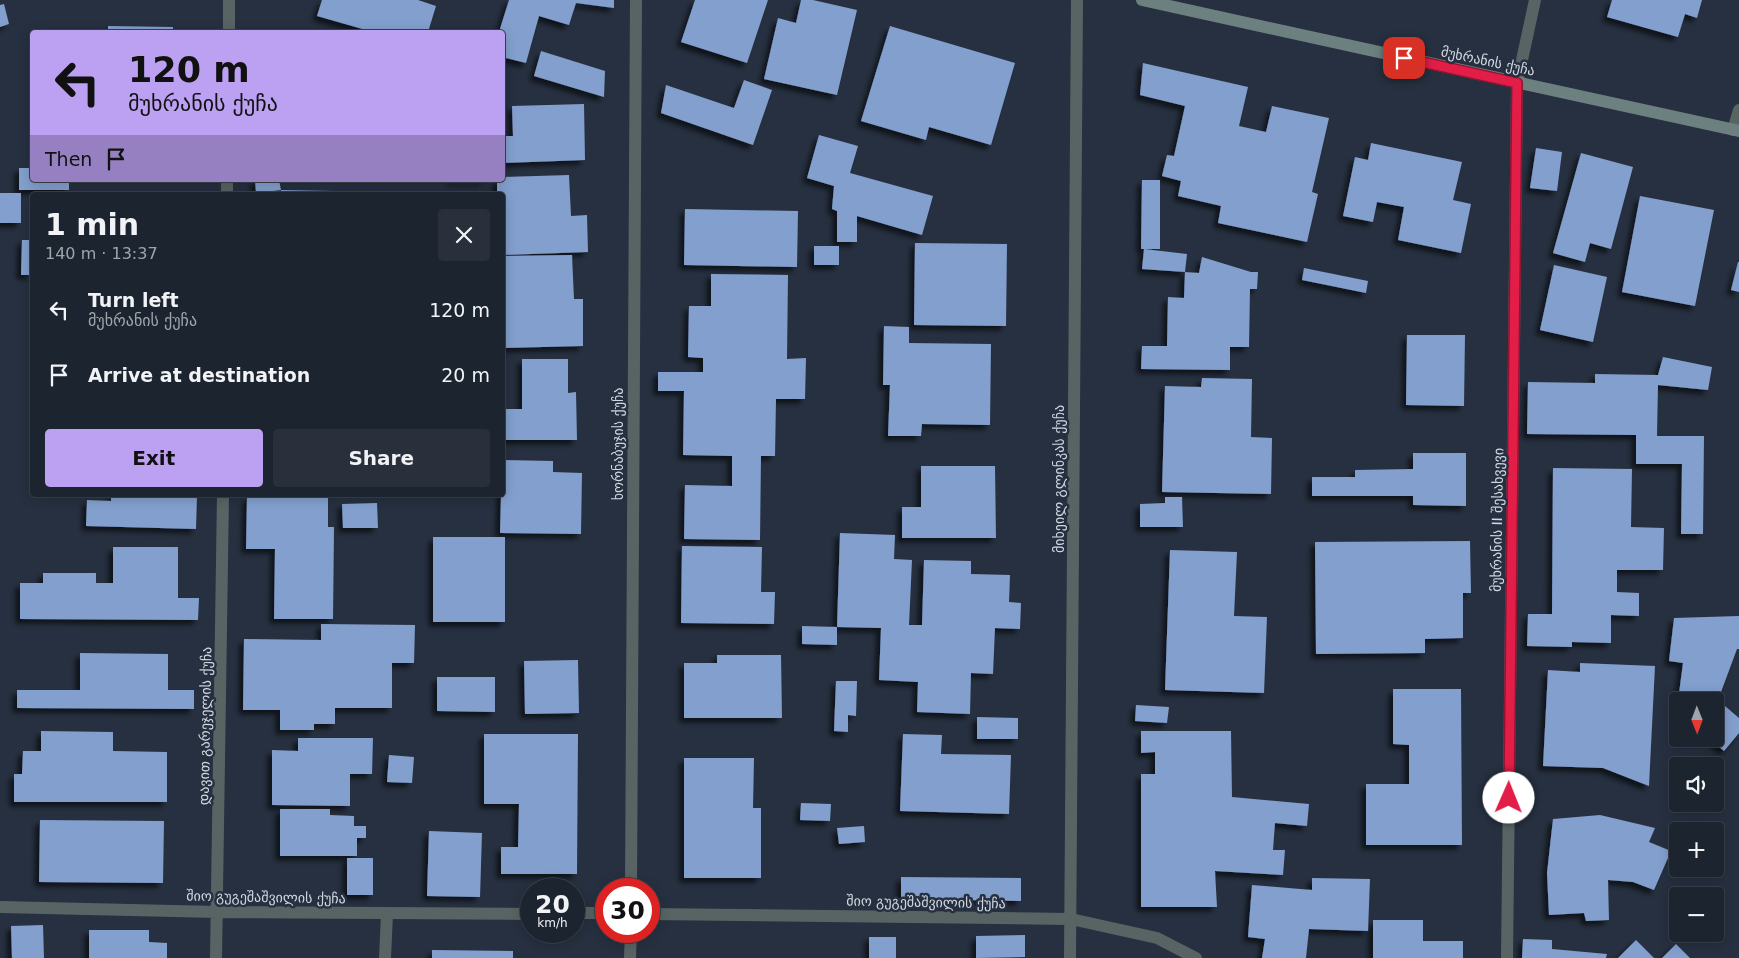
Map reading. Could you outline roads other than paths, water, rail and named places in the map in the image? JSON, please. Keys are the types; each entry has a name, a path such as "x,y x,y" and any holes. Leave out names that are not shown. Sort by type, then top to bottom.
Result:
{"street":[{"path":"229,0 229,30"},
{"name":"ხორნაბუჯის ქუჩა","path":"631,878 636,0"},
{"name":"მიხეილ გლინკას ქუჩა","path":"1070,958 1077,0"},
{"name":"მუხრანის ქუჩა","path":"1142,0 1736,130"},
{"name":"მუხრანის II შესახვევი","path":"1507,958 1517,83 1535,0"},
{"path":"1736,130 1739,110"},
{"name":"დავით გარეჯელის ქუჩა","path":"216,958 223,497"},
{"name":"შიო გუგეშაშვილის ქუჩა","path":"0,906 217,912 520,914"},
{"path":"386,958 387,914"},
{"name":"შიო გუგეშაშვილის ქუჩა","path":"660,914 1070,919 1157,938 1196,958"},
{"path":"630,958 631,943"}]}
